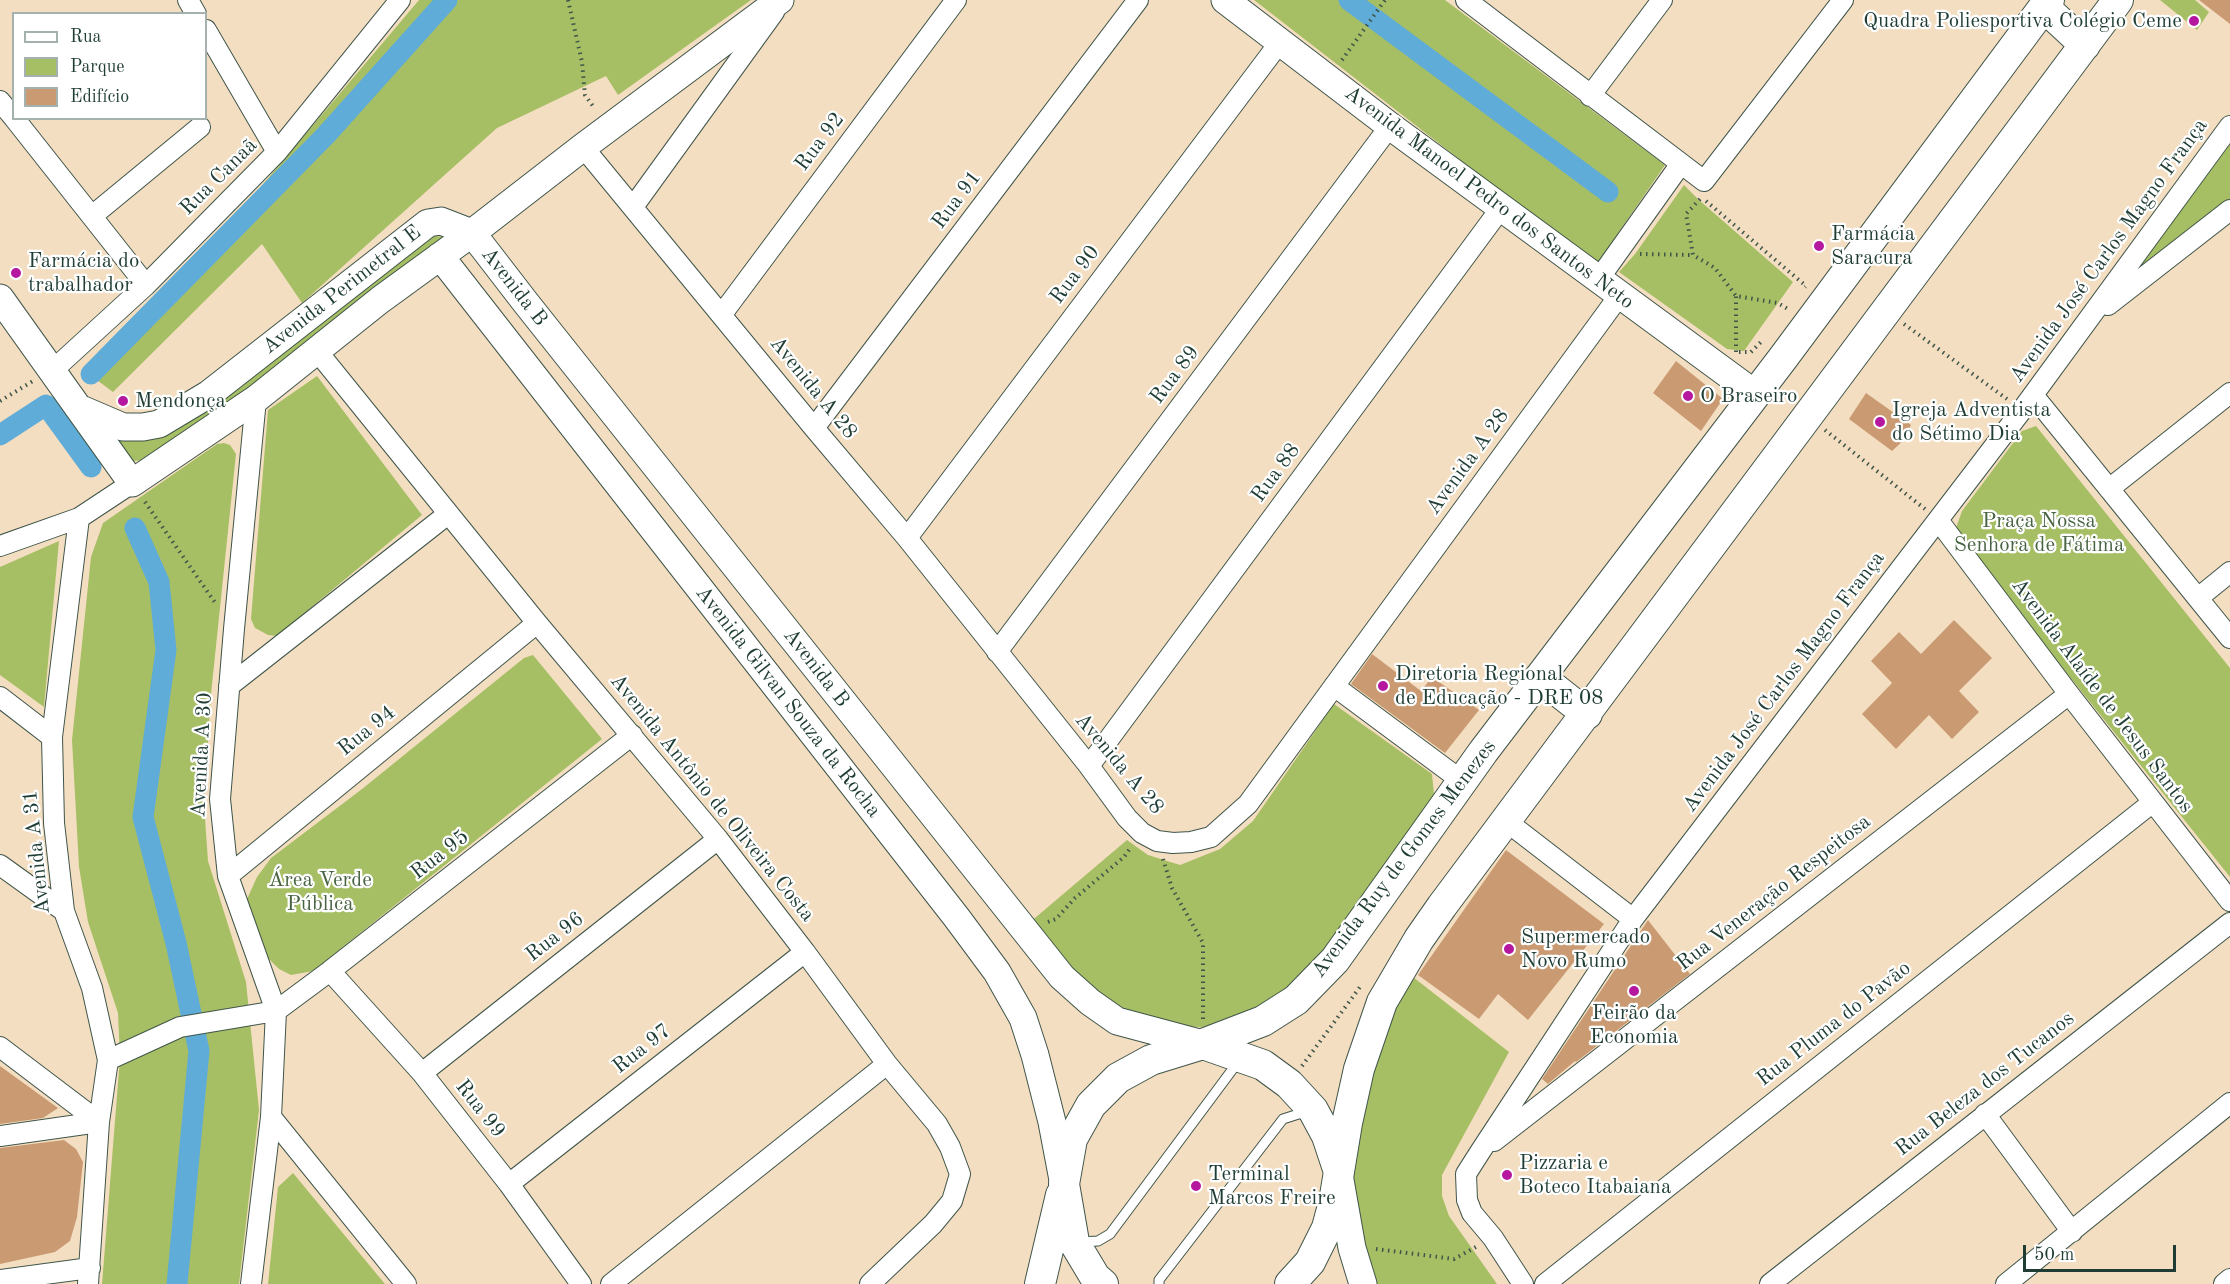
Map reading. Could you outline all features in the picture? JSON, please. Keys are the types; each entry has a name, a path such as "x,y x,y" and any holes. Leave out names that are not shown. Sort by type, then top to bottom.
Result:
{"main road":[{"path":"1290,1284 1310,1262 1327,1228 1359,1069 1382,1002 1442,906 2118,0"},
{"path":"2046,3 2085,45"},
{"name":"Avenida Ruy de Gomes Menezes","path":"1040,1284 1064,1184 1072,1139 1091,1105 1118,1078 1151,1060 1203,1044 1263,1021 1296,1000 1335,960 1540,676 1755,394 2046,3"},
{"path":"1540,676 1587,714"},
{"path":"1203,1044 1263,1065 1282,1077 1299,1092 1314,1110 1327,1136 1339,1172"},
{"path":"1064,1184 1074,1242 1095,1277 1103,1284"}],"street":[{"name":"Rua Canaã","path":"52,370 146,285 277,152 400,0"},
{"path":"472,233 583,147 782,0"},
{"path":"633,207 782,0"},
{"name":"Rua 92","path":"722,314 956,0"},
{"name":"Rua 91","path":"814,428 1138,0"},
{"name":"Avenida Manoel Pedro dos Santos Neto","path":"1225,0 1390,126 1755,394"},
{"path":"1590,96 1662,0"},
{"path":"1477,3 1677,169 1704,182 1843,0"},
{"path":"207,32 277,152"},
{"name":"Rua 90","path":"907,538 1280,42"},
{"path":"0,101 12,116"},
{"path":"16,120 146,285"},
{"name":"Rua 89","path":"997,652 1390,126"},
{"name":"Avenida José Carlos Magno França","path":"1523,1284 1493,1238 1472,1213 1466,1191 1466,1174 1633,919 2028,403 2230,126"},
{"path":"92,216 200,127"},
{"name":"Avenida A 28","path":"583,147 907,538 1089,766 1127,818 1150,837 1173,843 1191,842 1211,837 1248,804 1334,686 1609,288 1616,257 1677,169"},
{"name":"Rua 88","path":"1089,766 1501,208"},
{"path":"2089,320 2230,210"},
{"name":"Avenida Perimetral E","path":"81,409 123,427 159,424 209,394 428,223 441,221 472,233"},
{"name":"Avenida Perimetral E","path":"0,546 79,518 132,483 256,399 380,300 472,233"},
{"name":"Avenida B","path":"472,233 1062,977 1090,1002 1117,1021 1203,1044"},
{"name":"Avenida Gilvan Souza da Rocha","path":"440,256 997,972 1023,1018 1035,1055 1052,1122 1064,1184"},
{"path":"0,298 132,483"},
{"name":"Avenida Antônio de Oliveira Costa","path":"317,351 537,623 718,838 887,1064 937,1124 950,1147 960,1174 952,1201 933,1224 870,1284"},
{"path":"2109,489 2230,393"},
{"name":"Avenida A 30","path":"251,1284 271,1117 276,1011 228,876 220,799 256,399"},
{"path":"2028,403 2109,489 2230,638"},
{"path":"229,686 447,513"},
{"name":"Avenida A 31","path":"79,518 52,737 54,823 64,911 92,988 108,1059 99,1122 89,1276"},
{"name":"Avenida Alaíde de Jesus Santos","path":"1938,520 2069,694 2230,900"},
{"path":"2198,598 2230,572"},
{"name":"Rua 94","path":"228,876 537,623"},
{"path":"1334,686 1462,781"},
{"name":"Rua Veneração Respeitosa","path":"1480,1152 2069,694"},
{"path":"0,697 52,737"},
{"name":"Rua 95","path":"276,1011 632,735"},
{"name":"Rua Pluma do Pavão","path":"1545,1284 2153,802"},
{"path":"1506,821 1633,919"},
{"name":"Rua 96","path":"422,1073 718,838"},
{"path":"0,866 64,911"},
{"name":"Rua Beleza dos Tucanos","path":"1770,1284 2230,923"},
{"name":"Rua 97","path":"509,1184 805,952"},
{"name":"Rua 99","path":"330,971 422,1073 509,1184 581,1284"},
{"path":"108,1059 180,1026 276,1011"},
{"path":"0,1047 99,1122"},
{"path":"611,1284 887,1064"},
{"path":"2014,1282 2230,1104"},
{"path":"1985,1114 2072,1232"},
{"path":"271,1117 406,1284"},
{"path":"0,1136 99,1122"},
{"path":"1339,1172 1352,1248 1363,1284"},
{"path":"0,1280 89,1276"},
{"path":"2224,1284 2230,1279"}],"lane":[{"path":"1074,1242 1098,1241 1110,1234 1233,1071 1241,1057"},
{"path":"1159,1284 1159,1281 1283,1119 1314,1110"}],"path":[{"path":"568,0 582,62 585,95 609,130"},
{"path":"1346,55 1385,0"},
{"path":"1677,169 1701,197 1794,276"},
{"path":"1693,255 1686,214 1701,197"},
{"path":"1616,257 1635,254 1693,255 1715,268 1736,296 1736,352 1751,352 1763,340"},
{"path":"1736,296 1778,303 1788,309"},
{"path":"1886,311 2028,403"},
{"path":"0,401 52,370"},
{"path":"1808,417 1938,520"},
{"path":"132,483 234,629"},
{"path":"1025,932 1056,918 1075,898 1150,837 1172,888 1203,943 1203,1044"},
{"path":"1352,1248 1394,1250 1454,1259 1493,1238"}],"green space":[{"path":"419,0 751,0 618,95 606,76 497,128 302,303 262,244 113,392 82,369 259,189"},
{"path":"1254,0 1445,0 1665,165 1596,265"},
{"name":"Quadra Poliesportiva Colégio Ceme","path":"2160,0 2195,0 2209,12 2197,30"},
{"path":"2230,142 2230,199 2132,274"},
{"path":"1684,185 1793,282 1744,351 1727,349 1619,272 1635,254"},
{"path":"435,236 446,237 448,247 147,460 133,461 124,456 104,429 125,436"},
{"path":"317,376 422,515 277,636 268,635 255,628 251,619 268,410"},
{"name":"Praça Nossa Senhora de Fátima","path":"2036,426 2230,668 2230,877 1977,561 1956,528 1962,511 2022,431"},
{"path":"217,444 230,445 236,454 211,694 204,804 208,861 246,982 259,1110 239,1284 102,1284 120,1058 118,1013 88,922 79,867 72,740 91,557 103,523"},
{"path":"59,541 44,707 0,675 0,567"},
{"name":"Área Verde Pública","path":"533,655 602,739 313,971 291,975 279,969 265,955 247,899 257,877 271,858 362,789 524,658"},
{"path":"1334,704 1432,774 1434,794 1375,885 1296,987 1235,1021 1202,1027 1163,1026 1123,1011 1085,985 1029,923 1127,840 1148,855 1180,865 1220,849 1253,821"},
{"path":"1413,977 1509,1052 1442,1175 1442,1196 1449,1216 1497,1284 1367,1284 1355,1214 1353,1162 1363,1103 1390,1018"},
{"path":"293,1173 385,1284 268,1284 278,1187"}],"building":[{"path":"2199,0 2230,0 2230,24"},
{"name":"O Braseiro","path":"1676,361 1723,399 1701,431 1653,393"},
{"name":"Igreja Adventista do Sétimo Dia","path":"1866,393 1911,425 1904,440 1892,451 1849,419"},
{"path":"1954,620 1992,658 1959,691 1979,712 1952,739 1929,715 1896,749 1862,714 1892,683 1871,661 1899,632 1921,654"},
{"path":"1372,654 1421,691 1432,677 1479,710 1445,753 1351,684"},
{"name":"Supermercado Novo Rumo","path":"1506,850 1604,924 1528,1020 1498,994 1479,1019 1418,975"},
{"path":"1648,920 1690,974 1548,1084 1542,1079"},
{"path":"0,1066 58,1108 43,1118 0,1124"},
{"path":"64,1140 76,1149 83,1162 77,1217 70,1241 55,1252 0,1264 0,1148"}],"waterway":[{"path":"91,374 326,135 447,0"},
{"path":"1349,0 1608,192"},
{"path":"0,435 46,405 91,467"},
{"path":"135,528 159,582 166,650 143,817 176,943 199,1051 177,1284"}],"place":[{"name":"Quadra Poliesportiva Colégio Ceme","path":"2194,21"},
{"name":"Farmácia Saracura","path":"1819,246"},
{"name":"Farmácia do trabalhador","path":"16,273"},
{"name":"O Braseiro","path":"1688,396"},
{"name":"Mendonça","path":"123,401"},
{"name":"Igreja Adventista do Sétimo Dia","path":"1880,422"},
{"name":"Diretoria Regional de Educação - DRE 08","path":"1383,686"},
{"name":"Supermercado Novo Rumo","path":"1509,949"},
{"name":"Feirão da Economia","path":"1634,991"},
{"name":"Pizzaria e Boteco Itabaiana","path":"1507,1175"},
{"name":"Terminal Marcos Freire","path":"1196,1186"}]}
